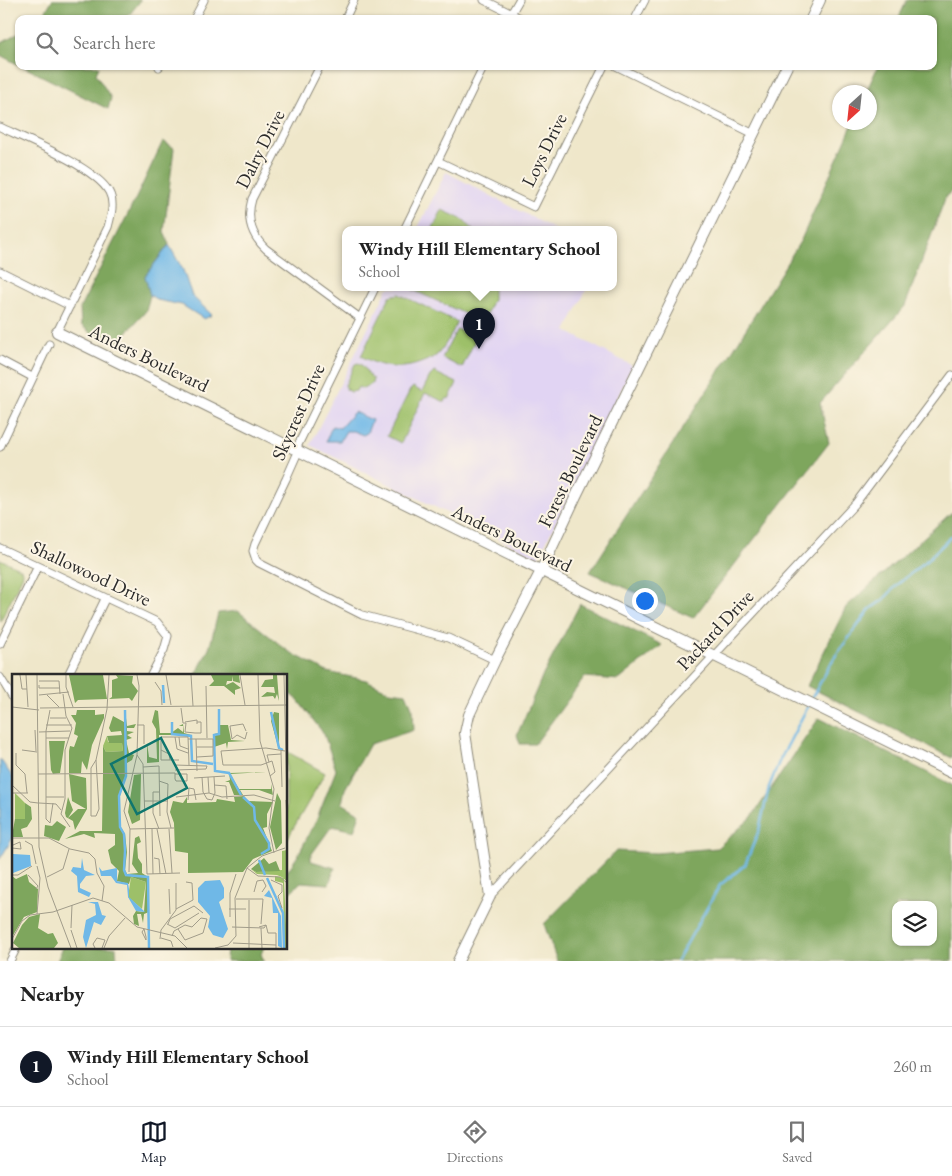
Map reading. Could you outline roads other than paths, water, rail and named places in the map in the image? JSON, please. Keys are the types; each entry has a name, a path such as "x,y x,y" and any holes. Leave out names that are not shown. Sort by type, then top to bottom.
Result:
{"street":[{"path":"196,15 204,0"},
{"path":"347,15 354,0"},
{"path":"484,0 508,15"},
{"path":"511,15 519,0"},
{"path":"637,15 645,0"},
{"path":"813,15 820,0"},
{"name":"Dalry Drive","path":"318,70 252,199 249,210 250,224 257,241 266,250 360,318"},
{"path":"406,226 482,70"},
{"name":"Loys Drive","path":"438,161 534,207 602,70"},
{"path":"624,70 754,134"},
{"name":"Forest Boulevard","path":"490,896 465,733 469,715 785,70"},
{"path":"0,127 88,170 109,192 112,200 108,227 57,332"},
{"path":"0,271 70,306"},
{"name":"Skycrest Drive","path":"374,291 305,429 298,445 298,452 253,551 256,560 266,568 362,615 448,638 495,660"},
{"name":"Anders Boulevard","path":"57,332 952,773"},
{"path":"1,444 49,344"},
{"path":"0,360 32,377"},
{"name":"Packard Drive","path":"490,896 855,504 952,376"},
{"name":"Shallowood Drive","path":"0,548 156,622 166,631 168,636 151,674"},
{"path":"1,642 38,566"},
{"path":"68,674 105,598"},
{"path":"0,677 12,697"},
{"path":"458,961 490,896"},
{"path":"10,961 16,948"}],"water":[{"path":"169,245 183,270 192,296 212,315 204,319 182,305 157,300 150,295 145,276"},
{"path":"354,412 372,420 367,433 363,435 353,431 346,431 340,441 326,441 332,426 340,428"},
{"path":"0,759 12,776 12,839 0,859"}],"waterway":[{"path":"810,701 834,658 870,609 883,600 899,583 925,562 952,536"},
{"path":"677,961 720,885 745,865 759,830 769,787 779,762 808,706"}],"place":[{"name":"Windy Hill Elementary School","path":"479,349"}]}
